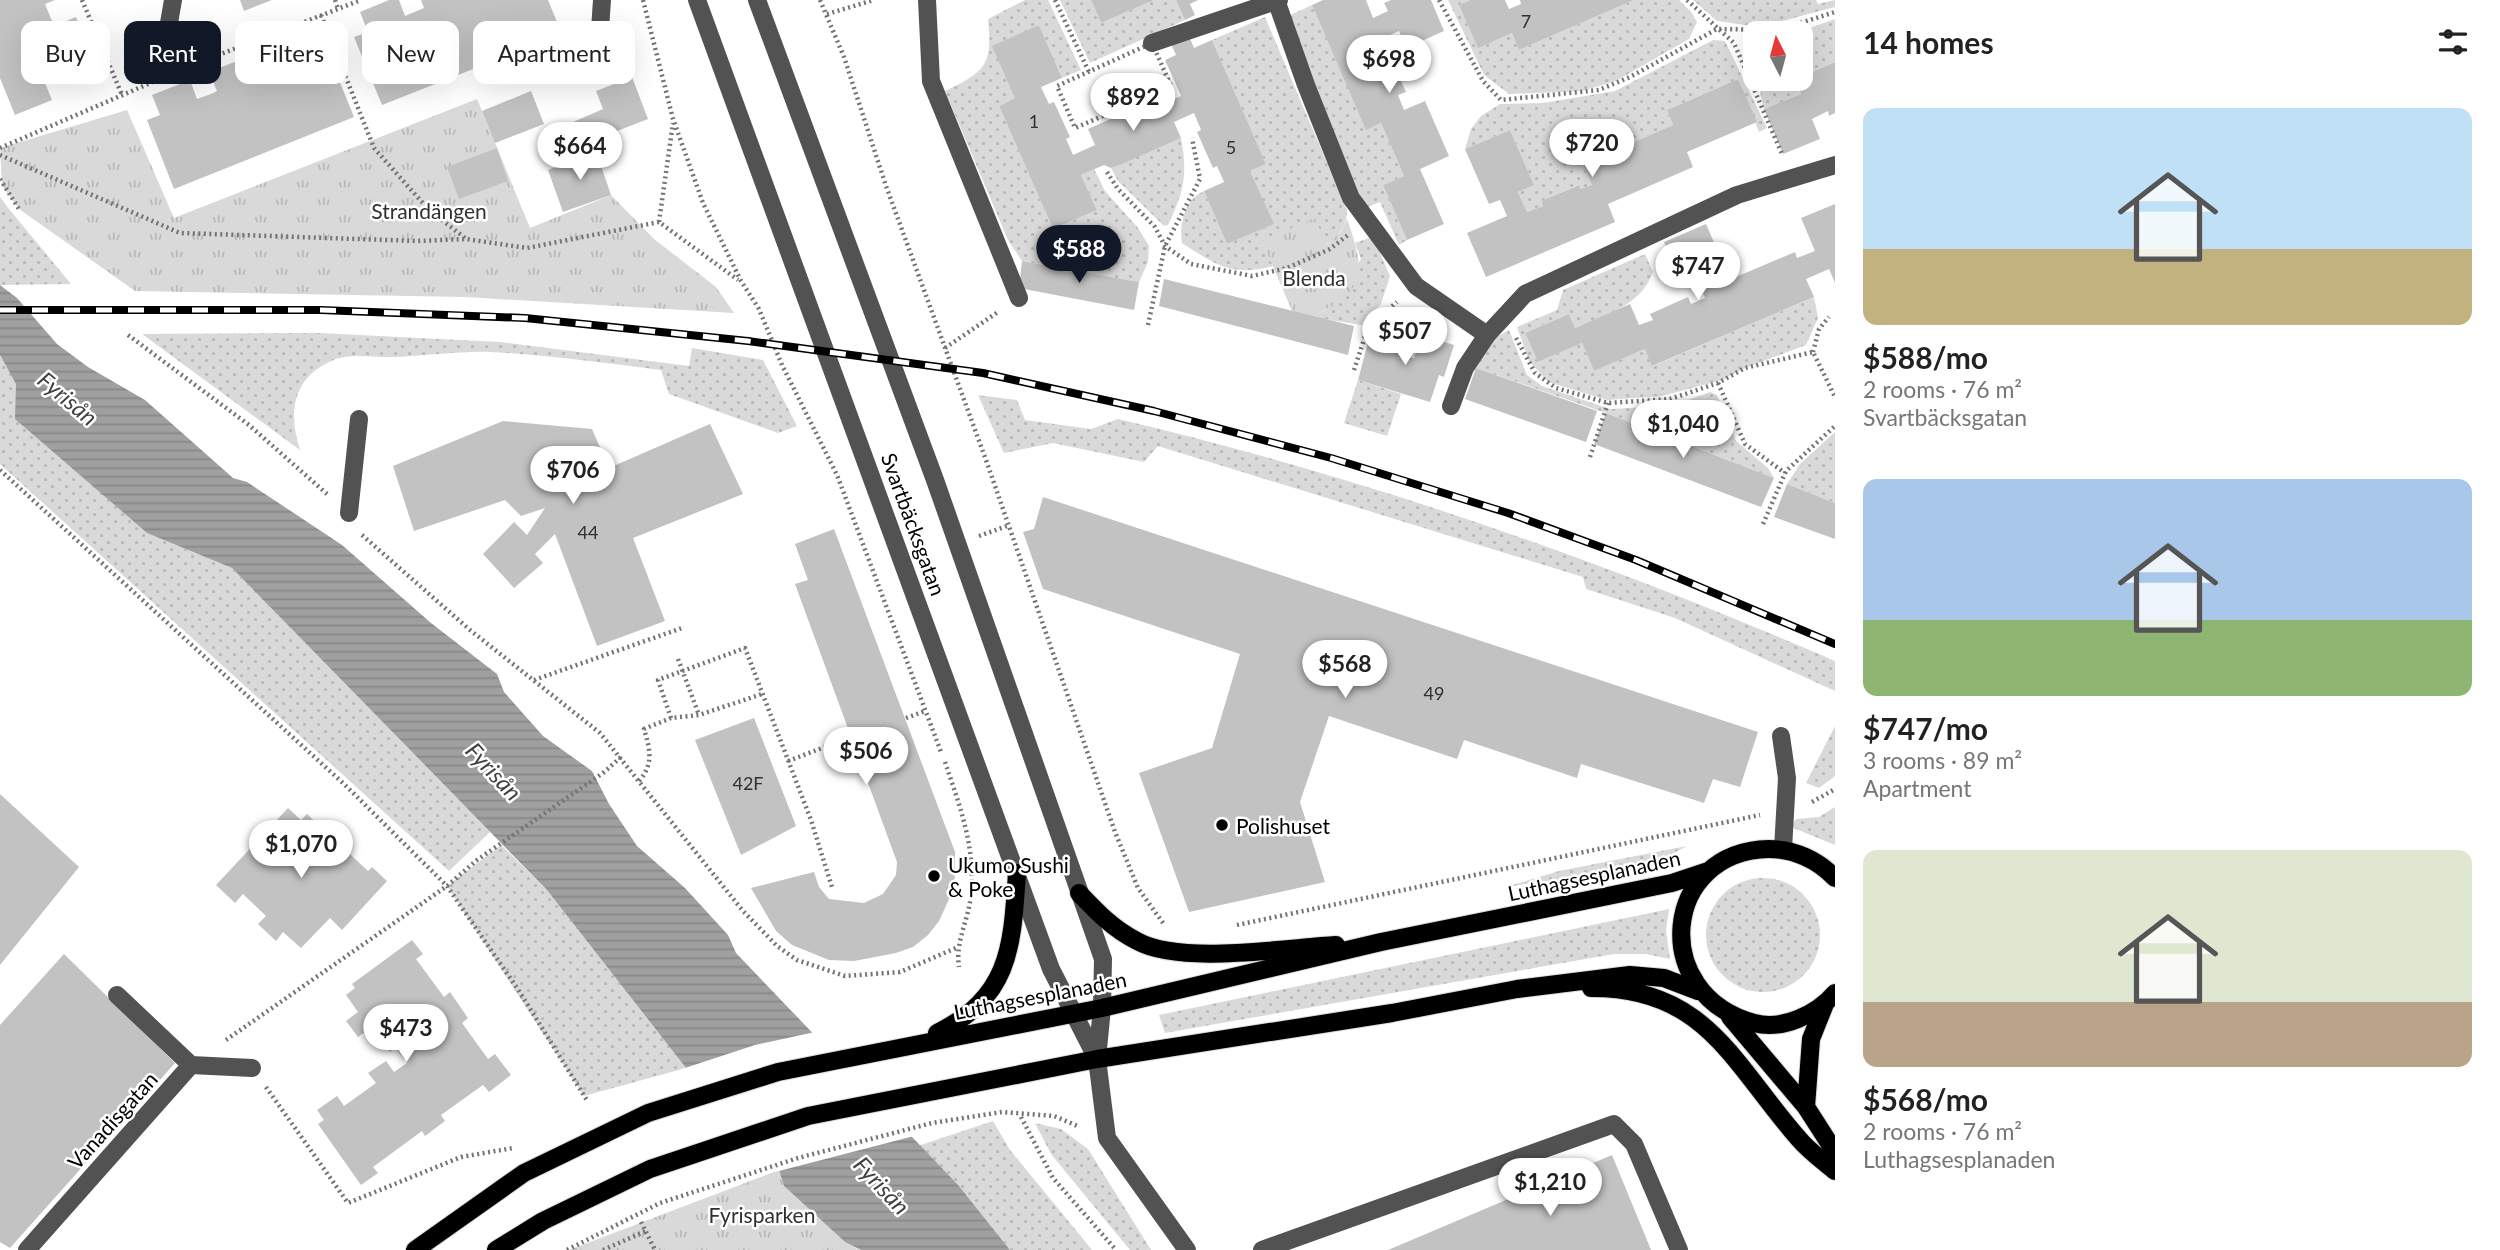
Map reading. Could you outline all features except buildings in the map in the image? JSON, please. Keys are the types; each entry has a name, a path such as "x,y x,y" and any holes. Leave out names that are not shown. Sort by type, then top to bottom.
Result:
{"main road":[{"path":"1698,991 1684,963 1680,925 1689,896 1708,872 1724,860 1749,850 1783,849 1809,858 1835,877"},
{"name":"Luthagsesplanaden","path":"415,1250 524,1173 648,1113 778,1072 918,1042 1102,1008 1381,942 1672,883 1708,872"},
{"path":"918,1042 956,1024 988,997 1000,977 1012,943 1017,873"},
{"path":"1079,892 1108,923 1139,943 1173,954 1381,942"},
{"path":"496,1250 543,1221 650,1169 808,1116 1097,1059 1392,1013 1517,989 1630,975 1664,978 1698,991 1730,1017 1806,1107 1835,1152"},
{"path":"1517,989 1606,988 1664,999 1702,1022 1737,1059 1800,1140 1835,1171"},
{"path":"1730,1017 1760,1025 1790,1023 1830,999"},
{"path":"1806,1107 1811,1039 1830,999"}],"street":[{"path":"169,21 173,0"},
{"path":"601,21 602,0"},
{"name":"Svartbäcksgatan","path":"697,0 1051,969 1097,1059"},
{"name":"Svartbäcksgatan","path":"757,0 935,480 1103,959 1097,1059 1107,1138 1188,1250"},
{"path":"927,0 931,81 1019,298"},
{"path":"1152,43 1277,0 1306,85 1351,198 1416,286 1487,335"},
{"path":"1451,406 1465,368 1487,335 1525,293 1737,195 1835,164"},
{"path":"349,513 359,419"},
{"path":"1781,736 1787,778 1783,849"},
{"path":"117,995 191,1065 252,1068"},
{"name":"Vanadisgatan","path":"27,1250 191,1065"},
{"path":"1262,1250 1614,1124 1634,1144 1679,1250"}],"path":[{"path":"82,0 122,95"},
{"path":"335,0 338,9"},
{"path":"0,148 122,95 361,0"},
{"path":"643,0 673,119 703,203 740,281 759,309 782,365 837,475 963,817 973,865 971,895 956,948 958,967"},
{"path":"820,0 1115,832 1138,888 1167,929"},
{"path":"827,14 874,0"},
{"path":"1055,0 1089,72"},
{"path":"1440,0 1483,81 1501,100 1598,90 1630,77 1717,29 1778,30 1835,12"},
{"path":"1687,0 1734,43 1792,178"},
{"path":"321,15 374,148 429,210 466,239"},
{"path":"1152,43 1171,86 1075,128 1057,86 1089,72 1152,43"},
{"path":"659,222 673,119"},
{"path":"1147,325 1165,246 1199,179 1192,138"},
{"path":"0,155 180,233 417,241 466,239 527,248 659,222 740,281"},
{"path":"1107,172 1118,189 1155,227 1165,246 1191,264 1252,276 1287,268 1330,249 1369,221"},
{"path":"0,179 19,209"},
{"path":"1354,370 1368,327 1416,286"},
{"path":"945,348 1019,298"},
{"path":"1506,314 1535,373 1556,387 1608,403 1670,399 1718,383 1745,368 1813,352"},
{"path":"1829,317 1819,329 1813,352 1835,397"},
{"path":"128,335 249,425 349,513 365,540 600,733 743,911 777,946 797,960 845,976 878,976 920,965 956,948"},
{"path":"1718,383 1735,428 1745,443 1785,473"},
{"path":"1590,457 1608,403"},
{"path":"1763,524 1785,473 1835,426"},
{"path":"0,470 344,784 447,886 519,991 588,1102"},
{"path":"533,680 682,628"},
{"path":"671,718 658,680 745,648 832,887"},
{"path":"678,659 699,715"},
{"path":"639,781 646,773 651,753 644,729 671,718 699,715 762,694"},
{"path":"906,718 925,711"},
{"path":"788,761 851,737"},
{"path":"942,755 952,760"},
{"path":"191,1065 447,886 477,860 603,773 621,757"},
{"path":"1226,927 1807,805 1835,789"},
{"path":"252,1068 348,1203 461,1157 517,1147"},
{"path":"566,1250 660,1203 751,1172 932,1123 1002,1112 1054,1116 1107,1138"},
{"path":"1021,1117 1053,1178 1116,1250"},
{"path":"641,1222 655,1250"},
{"path":"603,1250 646,1231"}],"green space":[{"path":"1025,0 1048,0 1081,70 1062,78 1039,25 1015,98 999,106 1053,229 1097,210 1081,175 1094,169 1105,191 1138,228 1149,246 1148,262 1139,282 1022,261 1008,240 945,91 978,72 983,65 989,47 988,19"},
{"path":"1060,0 1091,0 1101,23 1154,0 1176,0 1185,20 1090,63"},
{"path":"1448,0 1470,0 1459,5 1478,47 1512,33 1519,50 1634,0 1679,0 1697,22 1689,39 1616,81 1582,91 1509,94 1484,75"},
{"path":"1693,0 1816,0 1818,4 1835,0 1835,7 1782,21 1743,21 1743,25 1717,21"},
{"path":"1312,5 1366,129 1381,123 1404,176 1383,185 1407,240 1399,245 1380,202 1365,208 1286,17"},
{"path":"1265,17 1347,210 1347,216 1341,230 1325,245 1262,241 1273,266 1235,269 1215,263 1182,243 1182,228 1188,206 1204,191 1227,244 1273,224 1250,171 1266,164 1212,40"},
{"path":"1835,19 1835,62 1813,71 1813,27"},
{"path":"1713,40 1725,41 1743,78 1743,91 1749,91 1767,128 1759,132 1738,79 1667,110 1673,125 1583,164 1592,185 1580,189 1578,185 1541,201 1543,206 1527,212 1518,192 1534,185 1510,130 1465,149 1471,129 1481,116 1500,104 1543,103 1615,91"},
{"path":"1760,91 1800,91 1801,94 1764,109"},
{"name":"Strandängen","path":"477,99 530,228 611,195 654,239 716,287 734,313 465,297 135,291 19,209 2,186 0,148 127,110 174,218"},
{"path":"1181,138 1183,183 1168,225 1164,226 1118,181 1111,168"},
{"path":"0,197 9,209 71,284 0,285"},
{"name":"Blenda","path":"1315,218 1326,245 1341,232 1347,219 1359,267 1352,288 1343,298 1312,317 1293,313 1262,241"},
{"path":"1369,238 1377,246 1390,276 1381,304 1361,325 1312,317 1329,308 1361,259 1355,243"},
{"path":"1645,254 1653,272 1647,284 1631,301 1575,328 1569,314 1525,333 1538,362 1582,343 1594,371 1645,349 1653,366 1814,297 1818,318 1806,345 1745,368 1722,380 1662,396 1607,400 1548,382 1529,361 1517,327 1557,310 1563,290"},
{"path":"1509,330 1527,375 1542,386 1610,409 1672,406 1710,392 1717,395 1736,441 1768,468 1774,478 1606,413 1476,368 1495,338"},
{"path":"319,333 500,342 689,366 692,348 763,360 797,426 778,433 669,394 661,370 490,352 394,357 354,356 338,358 318,368 301,387 294,410 300,450 142,334"},
{"path":"0,355 16,383 16,419 147,533 232,568 490,832 449,871 0,464"},
{"path":"1358,380 1401,394 1387,436 1344,423"},
{"path":"978,395 1017,400 1025,420 1091,429 1118,419 1301,467 1482,524 1660,589 1835,661 1835,691 1675,618 1586,589 1583,577 1158,446 1144,462 1053,443 1004,453"},
{"path":"1835,432 1835,503 1787,484 1800,464"},
{"path":"1835,726 1835,776 1819,788 1806,783"},
{"path":"1835,807 1835,845 1791,827 1796,819 1819,817"},
{"path":"501,845 547,890 686,1068 584,1096 447,886"},
{"path":"1687,846 1645,868 1602,880 1547,881 1506,887 1559,871"},
{"path":"1763,878 1785,882 1803,895 1816,913 1820,935 1816,957 1803,975 1785,988 1763,992 1741,988 1723,975 1710,957 1706,935 1710,913 1723,895 1741,882"},
{"path":"1669,909 1666,930 1670,959 1646,954 1614,954 1165,1033 1159,1015"},
{"path":"993,1121 1010,1150 1092,1250 1010,1250 959,1186 918,1146"},
{"path":"1035,1123 1061,1129 1088,1149 1151,1250 1130,1250 1051,1154"},
{"name":"Fyrisparken","path":"779,1170 784,1186 845,1242 860,1250 569,1250"}],"water":[{"name":"Fyrisån","path":"0,285 17,298 57,344 88,367 145,400 233,478 247,482 342,545 431,623 497,674 504,692 543,736 592,771 609,804 637,846 685,888 728,935 736,953 959,1186 1010,1250 861,1250 845,1242 784,1186 779,1170 686,1068 547,890 232,568 147,533 15,419 16,384 0,355"}],"pier":[{"path":"815,1032 914,1136 775,1172 682,1069 755,1045"}],"railway":[{"path":"0,310 321,310 525,318 748,341 983,373 1154,411 1331,458 1508,513 1636,560 1835,644"}],"place":[{"name":"Polishuset","path":"1222,825"},
{"name":"Ukumo Sushi & Poke","path":"934,876"}]}
